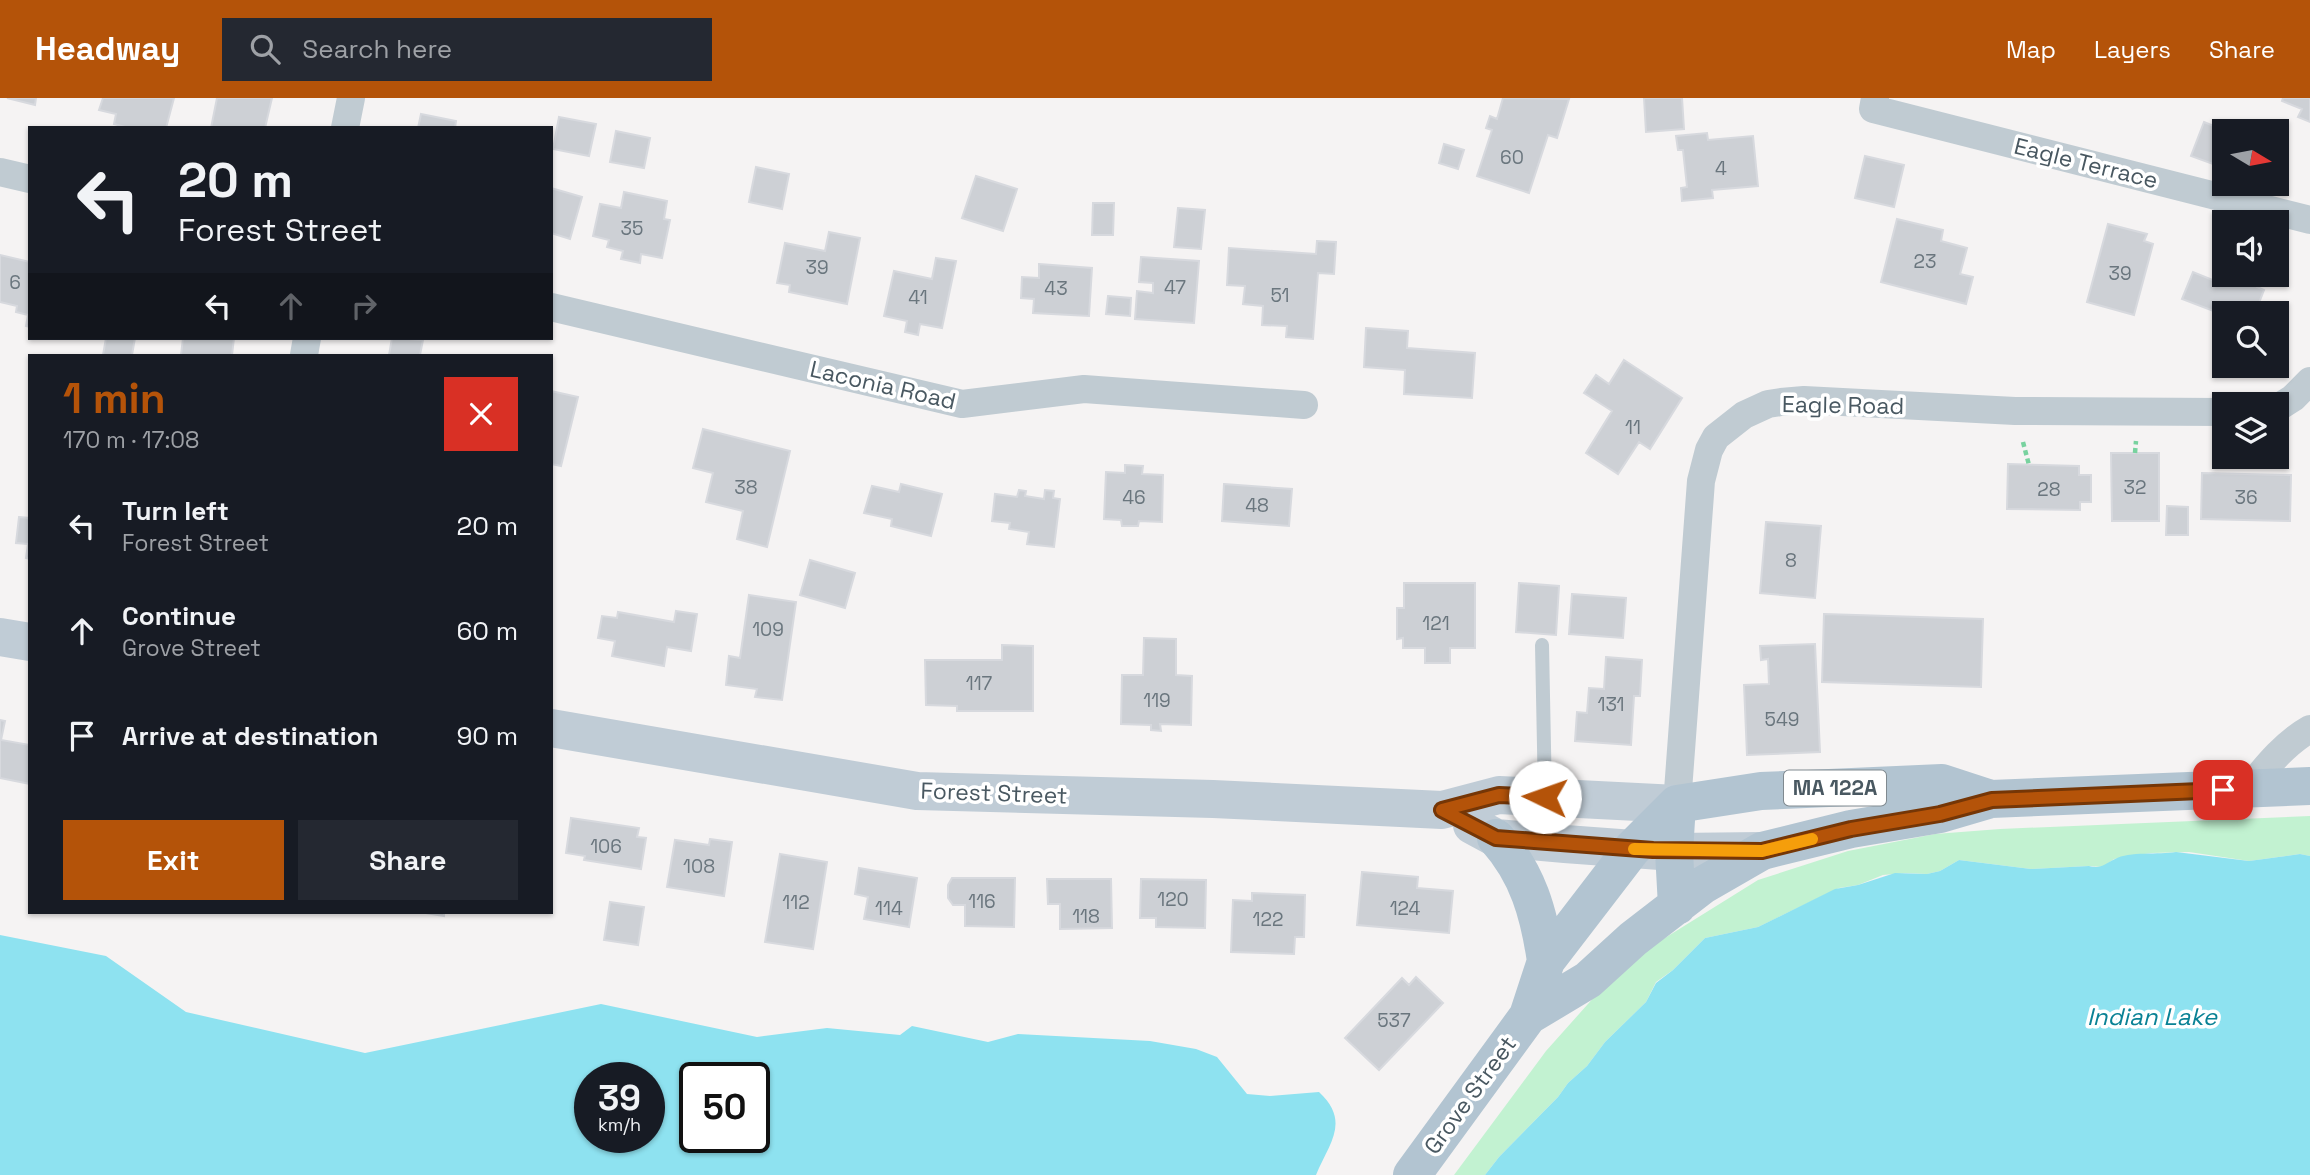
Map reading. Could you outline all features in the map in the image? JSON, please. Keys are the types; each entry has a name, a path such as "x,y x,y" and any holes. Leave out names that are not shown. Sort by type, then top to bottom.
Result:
{"main road":[{"path":"0,637 28,642"},
{"name":"Forest Street","path":"553,729 917,791 1213,799 1442,810 1499,795 1677,804"},
{"name":"Grove Street","path":"1412,1175 1528,1016 1546,961 1632,849 1677,804 1760,792 1942,783 1992,800"},
{"name":"Grove Street","path":"1528,1016 1588,980 1633,939 1703,885 1762,851 1851,829 1940,814 1992,800 2310,786"},
{"path":"1677,804 1674,852 1677,906"},
{"name":"Forest Street","path":"1442,810 1496,838 1674,852 1762,851"},
{"path":"1496,838 1511,855 1533,896 1546,961"}],"street":[{"path":"345,126 351,98"},
{"name":"Eagle Terrace","path":"1875,98 1873,109 2310,220"},
{"path":"0,172 28,179"},
{"name":"Laconia Road","path":"553,307 962,404 1084,388 1304,405"},
{"path":"2289,400 2310,381"},
{"name":"Eagle Road","path":"1677,804 1702,481 1709,450 1716,437 1734,421 1768,404 1804,400 2015,411 2212,412"},
{"path":"2248,789 2271,761 2310,729"}],"lane":[{"path":"1542,645 1545,797"}],"green space":[{"path":"2310,816 2310,856 2300,854 2249,861 2189,852 2151,853 2114,859 2103,867 2031,869 1959,860 1940,871 1883,875 1858,885 1839,888 1758,927 1705,938 1673,970 1656,982 1646,1002 1605,1042 1587,1066 1568,1083 1485,1175 1454,1175 1546,1051 1604,986 1652,946 1758,880 1848,851 1935,834"}],"water":[{"name":"Indian Lake","path":"2176,852 2249,861 2300,854 2310,856 2310,1175 1485,1175 1568,1083 1587,1066 1605,1042 1646,1002 1656,983 1705,938 1758,927 1835,889 1895,873 1927,874 1940,871 1959,860 2031,869 2097,867 2128,855"},
{"path":"0,935 106,956 186,1012 365,1053 601,1004 757,1037 827,1028 900,1035 912,1026 988,1042 1018,1034 1150,1041 1196,1049 1217,1057 1247,1094 1270,1096 1319,1092 1329,1103 1336,1123 1331,1143 1316,1175 0,1175"}],"building":[{"path":"7,98 36,98 35,105"},
{"path":"103,98 174,98 167,126 122,126 114,124 116,114 99,110"},
{"path":"217,98 272,98 265,126 211,126"},
{"path":"1503,98 1569,99 1557,138 1548,135 1529,193 1477,176 1492,130 1486,128 1490,116 1497,119"},
{"path":"1644,98 1682,98 1684,129 1646,132"},
{"path":"2283,98 2310,98 2310,122 2298,117 2302,109 2282,101"},
{"path":"421,114 456,121 455,126 418,126"},
{"path":"559,117 596,124 589,156 553,149"},
{"path":"2204,122 2212,125 2212,164 2191,156"},
{"path":"616,131 650,138 644,168 610,162"},
{"path":"1707,133 1708,140 1753,136 1758,186 1712,190 1713,198 1682,201 1681,188 1687,187 1683,150 1678,150 1676,136"},
{"path":"1444,144 1464,150 1458,169 1439,163"},
{"path":"1865,156 1904,165 1894,207 1855,198"},
{"path":"756,167 789,174 782,209 749,202"},
{"path":"976,176 1017,189 1003,231 962,218"},
{"path":"553,189 582,197 570,239 553,234"},
{"path":"624,192 667,201 664,219 670,220 662,258 641,254 640,263 621,259 623,251 607,247 609,240 593,236 600,204 621,208"},
{"path":"1093,203 1114,203 1113,235 1092,235"},
{"path":"1178,208 1205,210 1201,249 1174,247"},
{"path":"1897,219 1943,230 1941,241 1967,248 1960,274 1973,277 1966,304 1881,282"},
{"path":"2108,224 2147,234 2144,241 2153,244 2134,315 2087,302"},
{"path":"829,232 860,238 847,304 789,292 790,285 777,283 785,243 825,251"},
{"path":"1317,241 1336,242 1334,274 1318,273 1313,339 1286,337 1287,326 1262,325 1263,306 1243,304 1245,286 1227,285 1229,248 1316,254"},
{"path":"0,255 28,262 28,315 16,312 17,306 0,302"},
{"path":"1141,257 1199,261 1194,323 1135,319 1137,291 1153,293 1153,283 1139,282"},
{"path":"936,258 956,261 942,328 920,324 918,335 905,332 907,321 884,316 894,271 932,279"},
{"path":"1039,264 1092,268 1089,316 1033,313 1034,299 1021,298 1022,277 1039,278"},
{"path":"2193,272 2212,280 2212,287 2257,287 2264,290 2260,301 2212,301 2212,310 2182,299"},
{"path":"1108,296 1131,298 1130,316 1106,314"},
{"path":"1366,328 1408,331 1407,348 1475,353 1472,398 1404,394 1405,370 1364,367"},
{"path":"106,340 135,340 132,354 103,354"},
{"path":"183,340 234,340 232,354 181,354"},
{"path":"392,340 423,340 420,354 389,354"},
{"path":"1624,360 1682,398 1650,449 1639,442 1618,474 1586,453 1612,411 1584,393 1596,375 1609,384"},
{"path":"553,391 578,397 561,466 553,464"},
{"path":"703,429 790,451 767,547 737,539 743,511 706,502 713,473 693,468"},
{"path":"2111,453 2159,453 2159,521 2112,521"},
{"path":"2008,464 2079,466 2079,475 2091,475 2091,502 2080,502 2080,510 2007,509"},
{"path":"1125,465 1143,466 1142,474 1163,475 1162,522 1139,521 1138,526 1122,526 1121,520 1104,519 1106,472 1125,473"},
{"path":"2202,473 2291,475 2290,521 2201,519"},
{"path":"901,484 942,494 931,536 891,526 892,519 864,513 872,486 899,492"},
{"path":"1224,484 1292,489 1289,526 1222,521"},
{"path":"1019,490 1026,491 1025,496 1044,499 1045,490 1054,491 1053,498 1060,499 1054,547 1027,544 1029,532 1009,529 1010,523 992,521 995,494 1017,497"},
{"path":"2167,506 2188,507 2188,535 2166,535"},
{"path":"19,517 28,518 28,544 16,543"},
{"path":"1766,522 1821,526 1815,598 1760,593"},
{"path":"810,560 855,573 845,608 800,595"},
{"path":"1404,583 1475,583 1475,648 1450,648 1450,663 1425,663 1425,648 1403,648 1403,638 1397,639 1397,608 1404,608"},
{"path":"1519,583 1559,586 1556,635 1516,632"},
{"path":"1572,594 1626,598 1623,638 1569,634"},
{"path":"749,595 796,602 782,700 755,697 757,689 726,685 729,656 740,658"},
{"path":"676,611 697,614 691,651 667,647 664,666 612,656 615,641 598,638 602,616 617,618 618,612 674,622"},
{"path":"1824,614 1983,619 1981,687 1822,682"},
{"path":"1144,638 1176,639 1176,675 1192,676 1191,725 1160,724 1161,731 1151,730 1151,725 1121,724 1122,675 1143,675"},
{"path":"1815,644 1820,752 1747,755 1744,685 1769,684 1768,659 1761,660 1760,646"},
{"path":"1002,645 1033,646 1033,711 957,711 957,706 926,705 925,660 1002,660"},
{"path":"1606,657 1642,660 1640,696 1634,696 1631,745 1575,741 1577,712 1587,713 1589,688 1604,689"},
{"path":"0,720 5,721 1,740 28,745 28,784 0,778"},
{"path":"571,818 639,828 637,837 646,838 641,869 584,860 585,856 566,853"},
{"path":"710,839 732,842 724,896 667,887 675,840 709,845"},
{"path":"780,854 827,862 813,949 765,942"},
{"path":"859,868 917,878 909,927 864,919 868,897 855,894"},
{"path":"1362,872 1418,877 1417,888 1453,891 1449,933 1357,925"},
{"path":"952,878 1015,878 1014,927 965,926 965,905 953,905 948,898 948,885"},
{"path":"1047,879 1111,879 1112,928 1060,929 1060,904 1048,904"},
{"path":"1141,879 1206,880 1205,928 1156,927 1156,918 1140,918"},
{"path":"1252,893 1305,895 1304,937 1295,937 1294,954 1231,952 1233,900 1252,901"},
{"path":"610,902 644,907 638,945 604,940"},
{"path":"1416,977 1443,1003 1379,1070 1345,1038 1402,978 1409,985"}],"slow traffic":[{"path":"1634,849 1674,852 1762,851 1812,839"}],"route":[{"path":"1545,797 1499,795 1442,810 1496,838 1674,852 1762,851 1851,829 1940,814 1992,800 2223,790"}]}
